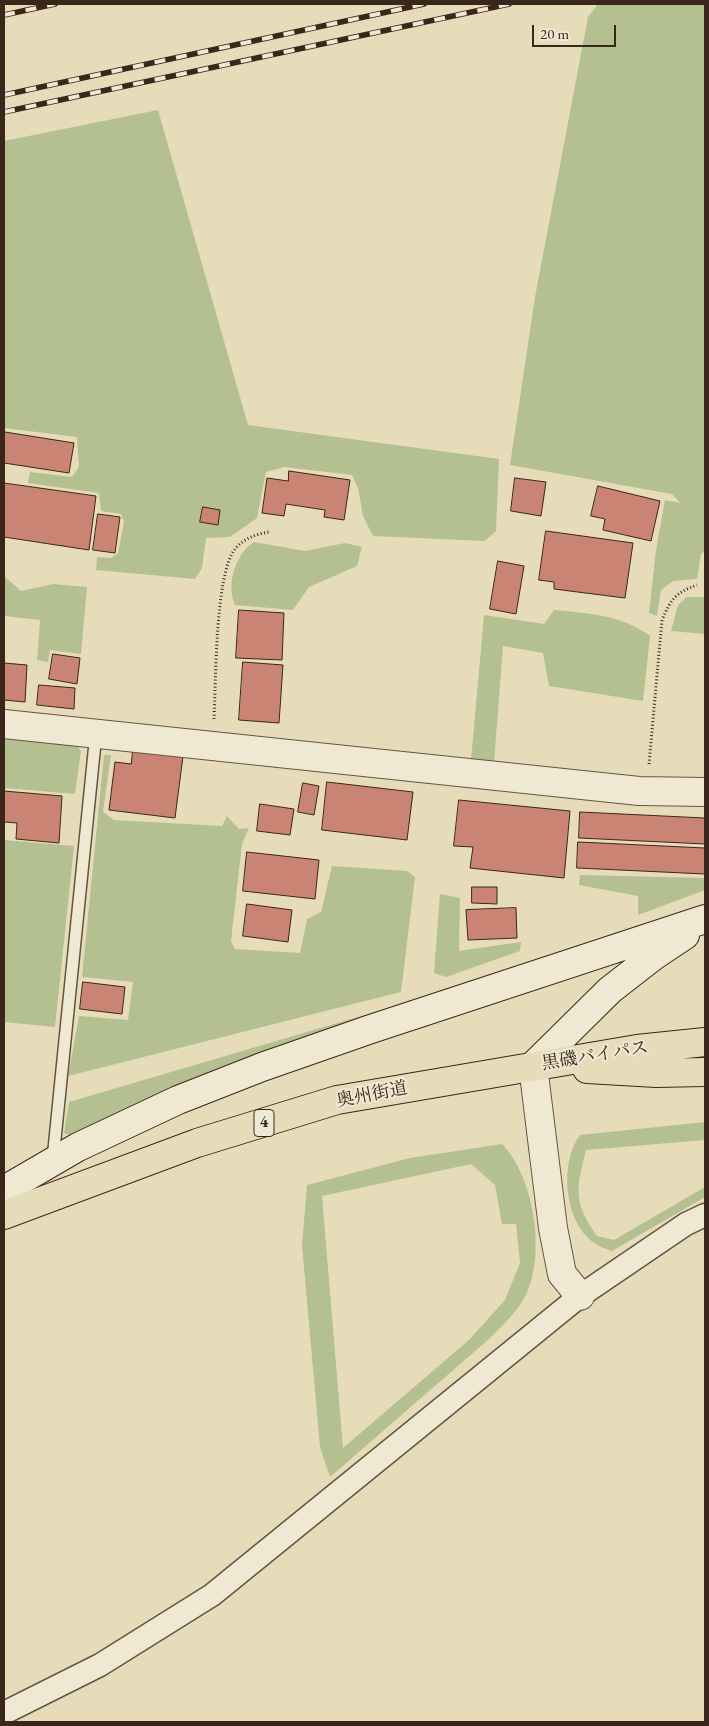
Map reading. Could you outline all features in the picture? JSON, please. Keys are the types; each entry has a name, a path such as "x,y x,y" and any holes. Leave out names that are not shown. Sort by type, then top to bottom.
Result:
{"highway":[{"name":"黒磯バイパス","path":"533,1066 654,1047 705,1042"},
{"name":"黒磯バイパス","path":"533,1066 656,1073 705,1072"},
{"name":"奥州街道","path":"4,1215 197,1142 337,1100 533,1066"}],"main road":[{"path":"4,724 647,791 705,792"},
{"path":"4,1190 78,1147 178,1100 262,1067 370,1029 705,918"},
{"path":"580,1296 562,1274 553,1228 533,1066 610,990 655,955 705,923"}],"street":[{"path":"4,1713 100,1665 212,1595 580,1296 686,1224 705,1215"}],"lane":[{"path":"53,1161 96,733"}],"path":[{"path":"213,745 221,597 226,564 236,548 256,534 269,532"},
{"path":"647,791 662,620 671,600 682,591 697,585"}],"green space":[{"path":"598,4 705,4 705,551 701,554 697,579 673,581 661,590 657,616 649,613 656,550 665,500 680,503 672,494 510,465 535,297 588,17"},
{"path":"158,110 248,425 499,459 496,531 485,541 373,536 363,516 358,488 352,475 284,467 266,472 257,518 230,537 206,538 202,568 195,579 96,570 97,557 111,558 118,553 124,522 121,514 101,511 99,493 28,483 30,472 72,477 79,467 77,437 4,428 4,141"},
{"path":"254,542 305,551 345,543 362,547 357,566 309,587 293,610 235,605 232,597 234,570 247,547"},
{"path":"4,576 21,591 53,584 87,587 81,654 50,650 48,662 37,660 40,620 4,616"},
{"path":"687,597 705,597 705,634 671,631 678,605"},
{"path":"554,610 592,614 616,619 650,636 643,701 549,686 543,653 503,646 494,763 471,760 484,615 544,624"},
{"path":"4,739 74,742 81,751 75,794 4,788"},
{"path":"104,755 111,755 103,812 114,820 222,826 227,816 239,829 249,828 242,844 231,941 235,949 300,953 307,919 321,912 332,866 407,871 415,877 401,992 68,1076 79,1016 128,1020 133,982 82,977"},
{"path":"4,840 74,846 55,1027 4,1022"},
{"path":"580,875 705,878 705,890 638,915 638,896 579,885"},
{"path":"440,894 460,898 459,951 521,942 520,951 446,977 434,973"},
{"path":"395,1006 395,1011 183,1085 70,1135 64,1133 69,1102"},
{"path":"705,1122 705,1140 586,1150 580,1175 580,1204 597,1236 614,1240 705,1187 705,1197 612,1251 593,1243 580,1228 574,1216 568,1188 567,1173 569,1159 580,1135"},
{"path":"502,1144 513,1158 522,1176 534,1216 536,1237 532,1278 526,1295 518,1307 489,1339 330,1477 320,1447 302,1245 307,1185 410,1158","holes":["471,1164 495,1185 502,1224 516,1224 520,1263 505,1300 469,1340 343,1448 322,1196"]}],"building":[{"path":"5,432 74,443 69,473 4,463"},
{"path":"289,471 350,480 344,520 324,517 325,510 286,504 284,516 262,513 267,478 288,481"},
{"path":"515,478 546,482 541,516 511,511"},
{"path":"4,483 96,496 89,550 4,537"},
{"path":"598,486 660,501 651,541 603,530 605,519 591,516"},
{"path":"203,507 220,510 218,525 200,522"},
{"path":"98,514 120,517 115,553 93,550"},
{"path":"546,531 633,543 625,598 554,589 554,582 539,580"},
{"path":"498,561 524,566 516,614 490,609"},
{"path":"239,610 284,613 282,660 236,658"},
{"path":"53,654 80,658 77,684 49,679"},
{"path":"243,662 283,665 279,723 239,720"},
{"path":"4,663 27,665 25,702 4,700"},
{"path":"39,685 75,688 74,709 37,705"},
{"path":"133,749 183,756 175,818 109,810 115,762 131,764"},
{"path":"327,782 413,792 407,840 322,830"},
{"path":"303,783 319,786 314,815 298,812"},
{"path":"4,791 62,796 59,843 16,839 17,823 4,822"},
{"path":"459,800 570,811 564,878 470,868 473,847 454,846"},
{"path":"260,804 294,809 290,835 257,831"},
{"path":"580,812 705,818 705,844 579,838"},
{"path":"578,842 705,848 705,874 577,868"},
{"path":"247,852 319,860 315,899 243,891"},
{"path":"472,887 497,887 497,904 472,903"},
{"path":"247,904 292,910 288,942 243,936"},
{"path":"516,908 517,938 468,940 466,910"},
{"path":"83,982 125,987 122,1014 80,1009"}],"railway":[{"path":"4,15 55,4"},
{"path":"4,95 424,4"},
{"path":"4,112 509,4"}]}
